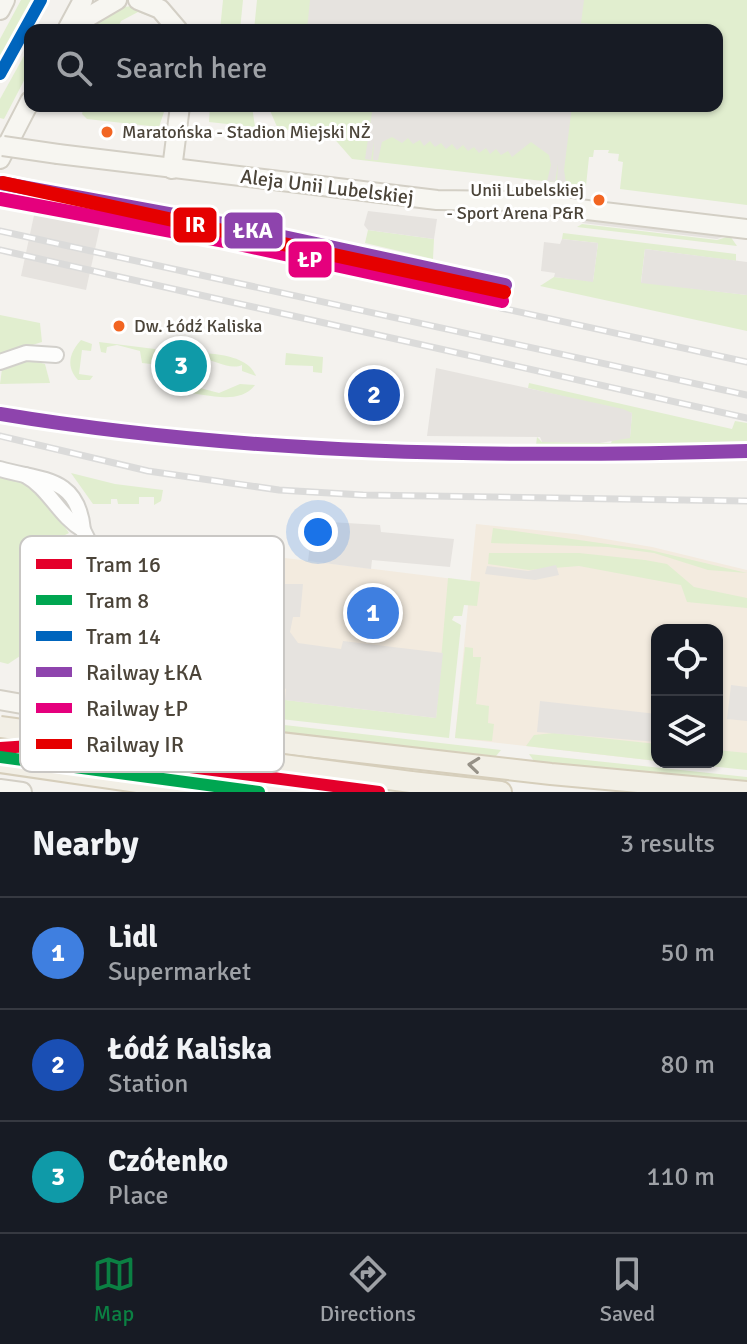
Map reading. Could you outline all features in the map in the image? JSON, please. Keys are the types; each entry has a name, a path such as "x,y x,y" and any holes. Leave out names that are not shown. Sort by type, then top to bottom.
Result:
{"main road":[{"path":"0,727 20,730"},
{"path":"284,743 551,774 747,792"},
{"path":"0,762 20,765"},
{"path":"284,765 501,792"},
{"path":"69,772 206,792"}],"street":[{"path":"0,10 5,0"},
{"path":"70,24 83,0"},
{"path":"80,24 117,0"},
{"path":"138,0 160,9 173,24"},
{"path":"1,150 24,111"},
{"path":"172,169 179,112"},
{"name":"Aleja Unii Lubelskiej","path":"1,150 437,200 512,201 747,229"},
{"path":"0,362 26,353 56,355"},
{"path":"0,469 21,473 42,487 64,517 83,530 86,536"},
{"path":"0,700 20,704"},
{"path":"179,772 180,792"},
{"path":"0,789 22,792"}],"shaded area":[{"path":"310,0 584,0 581,23 591,24 308,24"},
{"path":"372,112 571,112 564,170 566,183 557,182 558,164 555,182 547,181 551,165 549,155 531,142 512,157 508,151 501,155 496,149 490,154 486,148 479,153 474,147 468,151 463,145 457,150 452,144 446,149 441,143 435,147 430,141 424,146 420,140 413,144 408,138 402,143 392,137 382,142 378,160 373,160 374,141 371,160 365,159"},
{"path":"39,192 105,204 86,290 21,276"},
{"path":"368,211 437,219 434,239 368,230 364,225"},
{"path":"586,218 729,235 717,239 582,223"},
{"path":"562,239 598,243 593,282 554,277 555,273 541,271 544,242 560,244"},
{"path":"645,249 747,262 747,295 641,283"},
{"path":"436,368 623,409 632,413 630,438 600,443 542,442 540,437 427,436"},
{"path":"313,521 380,525 381,532 454,539 450,567 372,560 371,569 308,561"},
{"path":"476,524 576,534 652,547 747,570 747,769 723,763 723,624 651,624 651,760 455,738"},
{"path":"285,558 454,579 436,718 284,700"},
{"path":"556,565 559,575 535,580 485,574 487,566 528,571"},
{"path":"284,584 303,584 300,617 293,617 290,632 298,643 341,649 343,641 443,653 436,718 285,700"},
{"path":"731,685 747,687 747,721 727,719"},
{"path":"540,701 651,713 651,742 537,732"}],"green space":[{"path":"21,0 35,0 7,49 0,68 0,39"},
{"path":"223,0 243,0 241,24 221,24"},
{"path":"257,0 747,0 747,205 620,189 623,162 618,161 619,154 608,153 609,150 594,150 593,157 589,157 586,186 352,159 331,135 278,129 271,112 723,112 723,24 255,24"},
{"path":"137,6 151,11 157,19 138,12 120,24 92,24 123,7"},
{"path":"24,56 24,81 4,119 0,118 0,99"},
{"path":"164,112 159,127 87,119 82,114"},
{"path":"210,112 253,112 255,127 209,122"},
{"path":"582,224 717,240 730,236 737,246 577,227"},
{"path":"368,230 434,239 433,259 365,243"},
{"path":"563,233 736,254 736,261 645,249 641,282 747,295 747,331 540,286 554,277 593,281 598,243 562,239"},
{"path":"0,315 40,323 42,342 0,355"},
{"path":"81,340 92,344 91,351 82,350 79,374 93,376 90,380 78,380 72,370 72,355"},
{"path":"99,342 155,349 157,360 152,360 151,364 142,363 140,351 117,345 107,347 106,353 101,352"},
{"path":"169,351 231,357 250,367 256,376 242,371 242,365 169,356"},
{"path":"286,353 323,357 322,373 313,372 313,366 285,365"},
{"path":"27,359 45,364 50,383 0,384 2,369"},
{"path":"529,383 732,429 735,421 747,423 747,447 516,447 536,445 537,437 542,442 611,443 613,438 630,437 632,413 528,388"},
{"path":"240,384 255,385 231,397 183,392 200,388 219,393"},
{"path":"71,473 115,484 163,490 161,501 154,505 154,497 139,497 139,504 118,504 117,499 111,499 111,504 93,504"},
{"path":"0,475 34,488 69,533 63,536 20,536 20,656 8,664 0,662"},
{"path":"493,528 650,550 747,573 708,570 654,553 608,547 491,543"},
{"path":"489,553 579,553 667,564 694,587 747,598 747,608 687,602 681,585 579,566 529,570 488,564"},
{"path":"448,578 480,582 477,606 464,605 462,616 454,616 452,620 461,625 449,738 284,719 284,700 436,718"},
{"path":"465,647 473,648 473,657 481,657 476,704 489,706 488,723 494,724 492,741 455,738"},
{"path":"284,725 501,750 496,756 284,733"},
{"path":"554,733 651,743 651,760 526,746 534,735"},
{"path":"723,751 747,753 747,770 723,767"},
{"path":"529,754 747,777 747,783 534,761"}],"railway":[{"path":"0,231 747,395"},
{"path":"0,250 747,418"},
{"path":"501,308 747,362"},
{"path":"0,436 148,471 279,490 363,495 747,501"}],"tram line":[{"name":"14","path":"28,24 41,0"},
{"name":"14","path":"0,74 24,31"},
{"name":"16","path":"0,748 20,747"},
{"name":"8","path":"0,757 20,760"},
{"name":"8","path":"111,772 259,792"},
{"name":"16","path":"227,772 379,792"}],"rail line":[{"name":"ŁKA","path":"0,183 228,225 505,285"},
{"name":"IR","path":"3,183 504,292"},
{"name":"ŁP","path":"0,199 225,241 502,301"},
{"name":"ŁKA","path":"0,414 93,428 279,446 466,453 747,451"}],"place":[{"name":"Maratońska - Stadion Miejski NŻ","path":"107,132"},
{"name":"Unii Lubelskiej - Sport Arena P&R","path":"599,200"},
{"name":"Dw. Łódź Kaliska","path":"119,326"},
{"name":"Czółenko","path":"181,366"},
{"name":"Łódź Kaliska","path":"374,395"},
{"name":"Lidl","path":"373,613"}]}
